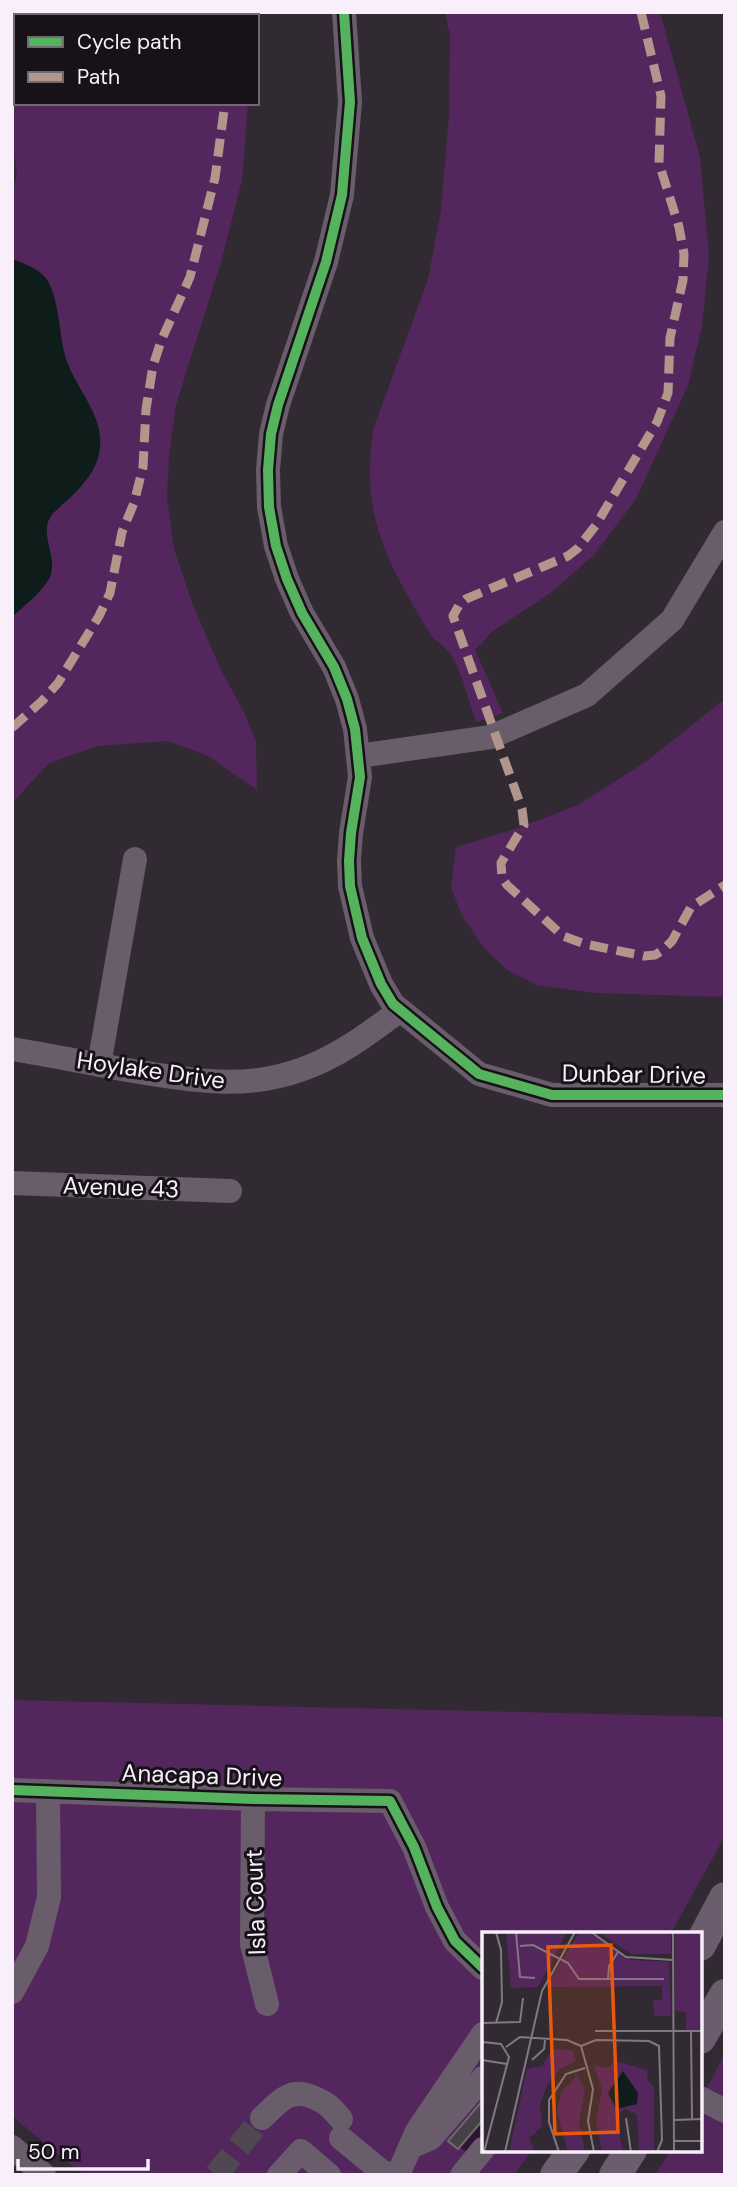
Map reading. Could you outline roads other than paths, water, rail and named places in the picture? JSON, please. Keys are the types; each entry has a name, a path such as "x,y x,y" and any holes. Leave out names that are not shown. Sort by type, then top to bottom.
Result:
{"main road":[{"path":"702,1941 725,1898"},
{"path":"702,2035 725,1995"},
{"path":"556,2175 573,2152"},
{"path":"594,2175 609,2152"},
{"path":"615,2175 630,2152"}],"street":[{"name":"Dunbar Drive","path":"344,12 350,102 342,195 326,262 278,405 271,435 269,507 276,546 287,579 302,613 334,667 347,699 359,756 360,777 351,833 350,886 370,959 387,996 399,1011 479,1074 552,1095 725,1096"},
{"path":"359,756 491,737 587,695 672,620 725,532"},
{"path":"99,1065 135,859"},
{"name":"Hoylake Drive","path":"12,1049 218,1083 256,1080 302,1069 328,1058 354,1045 399,1011"},
{"name":"Avenue 43","path":"12,1183 230,1191"},
{"name":"Anacapa Drive","path":"12,1790 390,1801 414,1847 437,1907 455,1941 482,1967"},
{"path":"12,1992 37,1946 49,1898 48,1791"},
{"name":"Isla Court","path":"253,1798 252,1944 267,2004"},
{"path":"393,2174 417,2131 482,2035"},
{"path":"408,2148 431,2138 482,2079"},
{"path":"262,2119 292,2093 309,2096 317,2114 388,2163 393,2174"},
{"path":"702,2099 725,2111"},
{"path":"12,2147 44,2175"},
{"path":"462,2175 482,2150"},
{"path":"279,2175 301,2151 329,2175"},
{"path":"12,2166 23,2175"}],"tunnel":[{"path":"216,2175 262,2118"}]}
